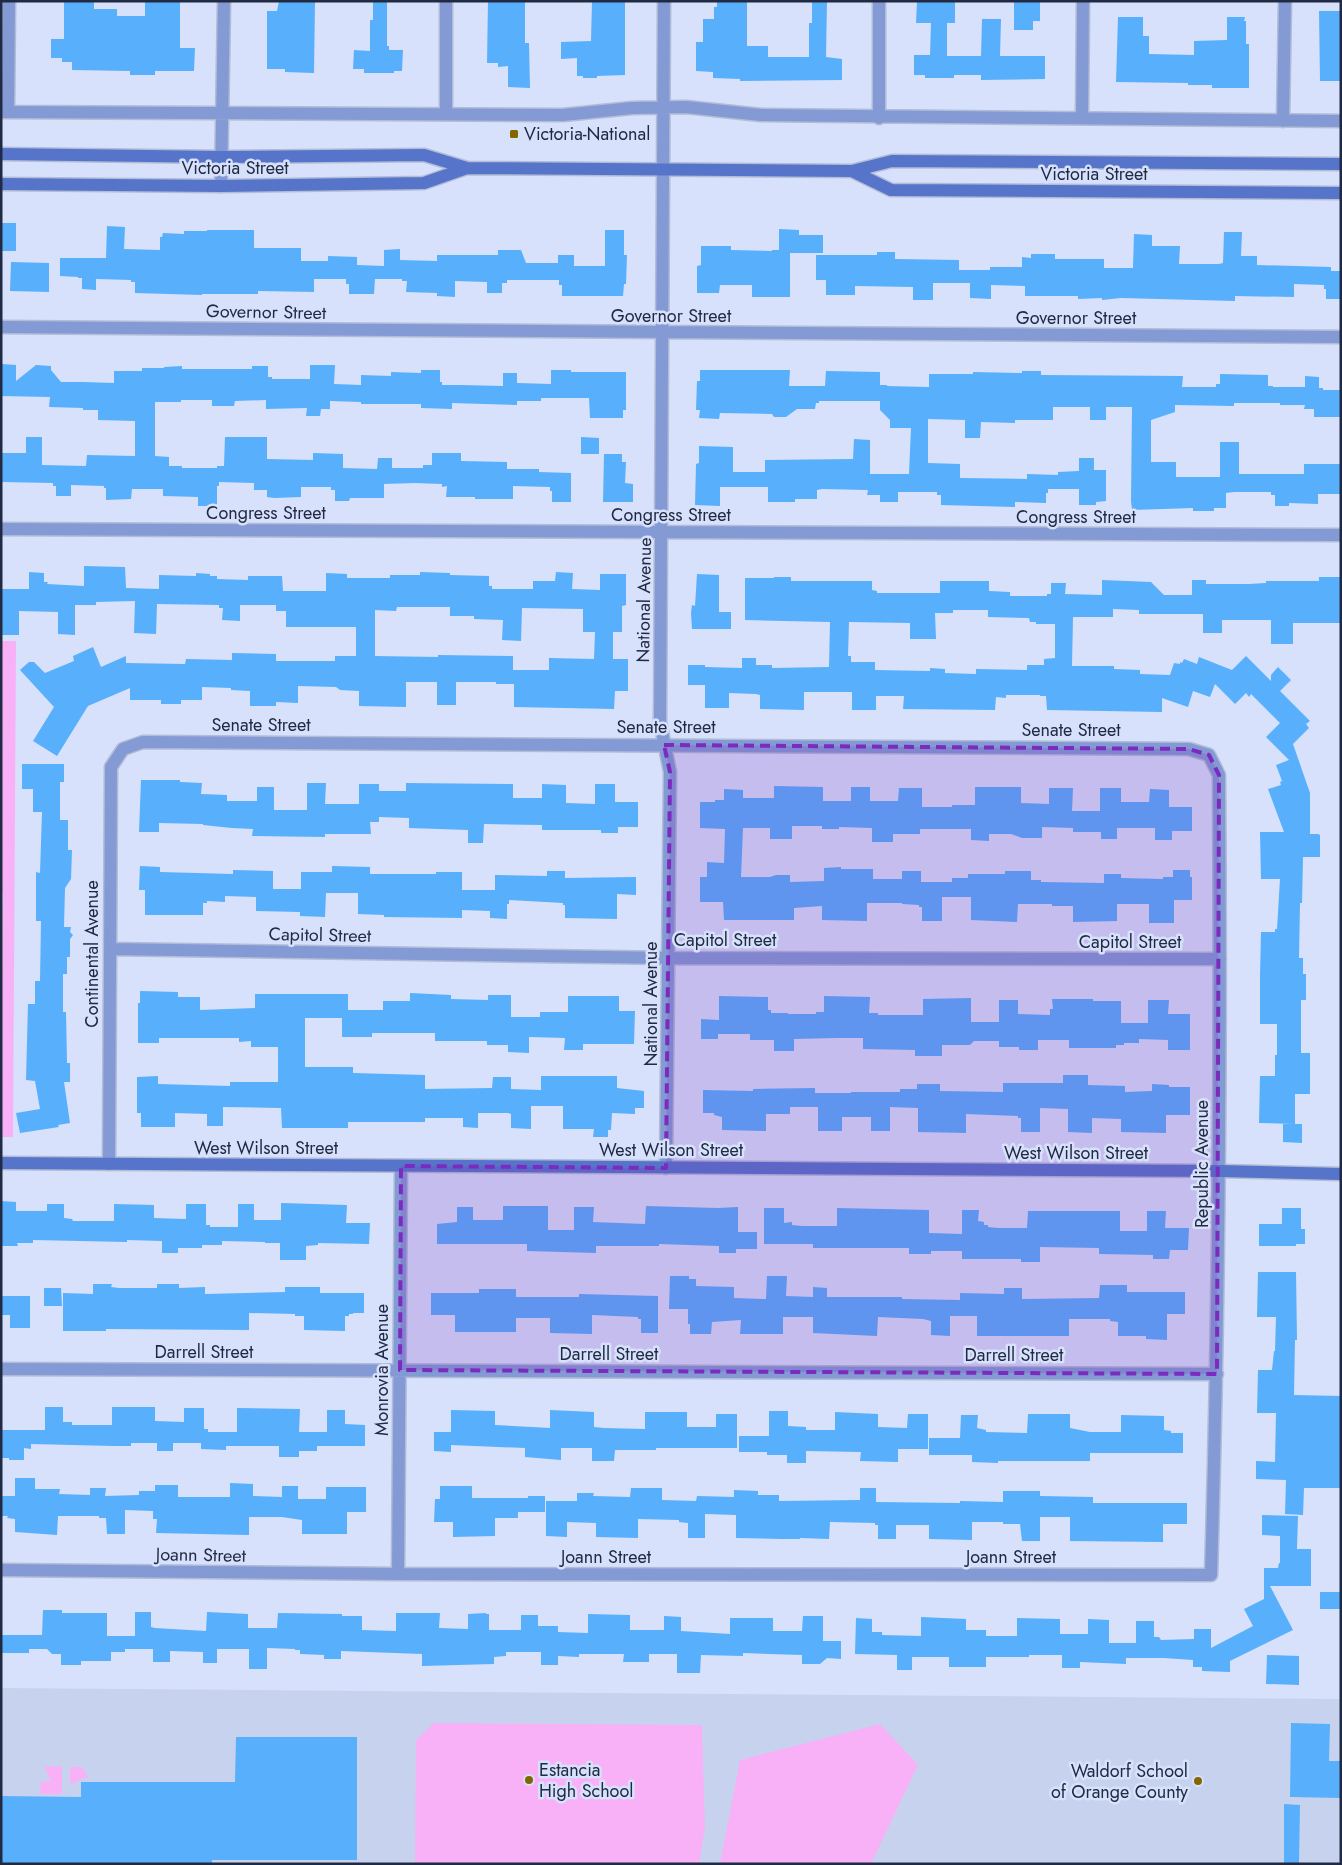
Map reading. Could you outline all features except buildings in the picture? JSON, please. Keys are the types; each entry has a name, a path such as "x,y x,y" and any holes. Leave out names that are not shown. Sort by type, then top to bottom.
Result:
{"main road":[{"name":"Victoria Street","path":"1,154 222,157 424,155 467,168 852,171 892,160 1341,164"},
{"name":"Victoria Street","path":"1,184 221,186 424,183 467,168"},
{"name":"Victoria Street","path":"852,171 891,190 1341,193"},
{"name":"West Wilson Street","path":"1,1163 1220,1171 1341,1174"}],"street":[{"path":"9,1 5,112 563,115 632,108 686,108 761,116 1341,122"},
{"path":"221,186 224,1"},
{"path":"446,1 446,114"},
{"name":"National Avenue","path":"664,1 660,722 670,772 666,1168"},
{"path":"879,1 879,118"},
{"path":"1082,118 1083,1"},
{"path":"1283,121 1285,1"},
{"name":"Governor Street","path":"1,327 1341,337"},
{"name":"Congress Street","path":"1,529 1341,535"},
{"name":"Senate Street","path":"123,749 143,742 1189,748 1209,755"},
{"name":"Continental Avenue","path":"109,1164 111,767 123,749"},
{"name":"Republic Avenue","path":"1209,755 1220,775 1220,1171 1217,1374 1211,1575"},
{"name":"Capitol Street","path":"110,949 669,958 1220,959"},
{"name":"Monrovia Avenue","path":"398,1574 400,1166"},
{"name":"Darrell Street","path":"1,1369 1217,1374"},
{"name":"Joann Street","path":"1,1570 398,1574 1211,1575"}],"highlighted area":[{"path":"664,745 1189,749 1209,755 1219,775 1217,1374 400,1370 401,1166 666,1168 670,772"}],"shaded area":[{"path":"1,641 16,641 13,1137 1,1137 3,892 1,892"},
{"name":"Estancia High School","path":"1,1688 1341,1699 1341,1864 1,1864"},
{"path":"434,1723 702,1725 705,1828 699,1864 415,1864 416,1740"},
{"path":"880,1724 918,1765 871,1864 720,1864 740,1760"},
{"path":"62,1766 62,1794 40,1794 41,1781 51,1781 44,1767"},
{"path":"70,1767 82,1767 89,1778 83,1778 70,1785"}],"place":[{"name":"Victoria-National","path":"514,134"},
{"name":"Estancia High School","path":"529,1780"},
{"name":"Waldorf School of Orange County","path":"1198,1781"}]}
